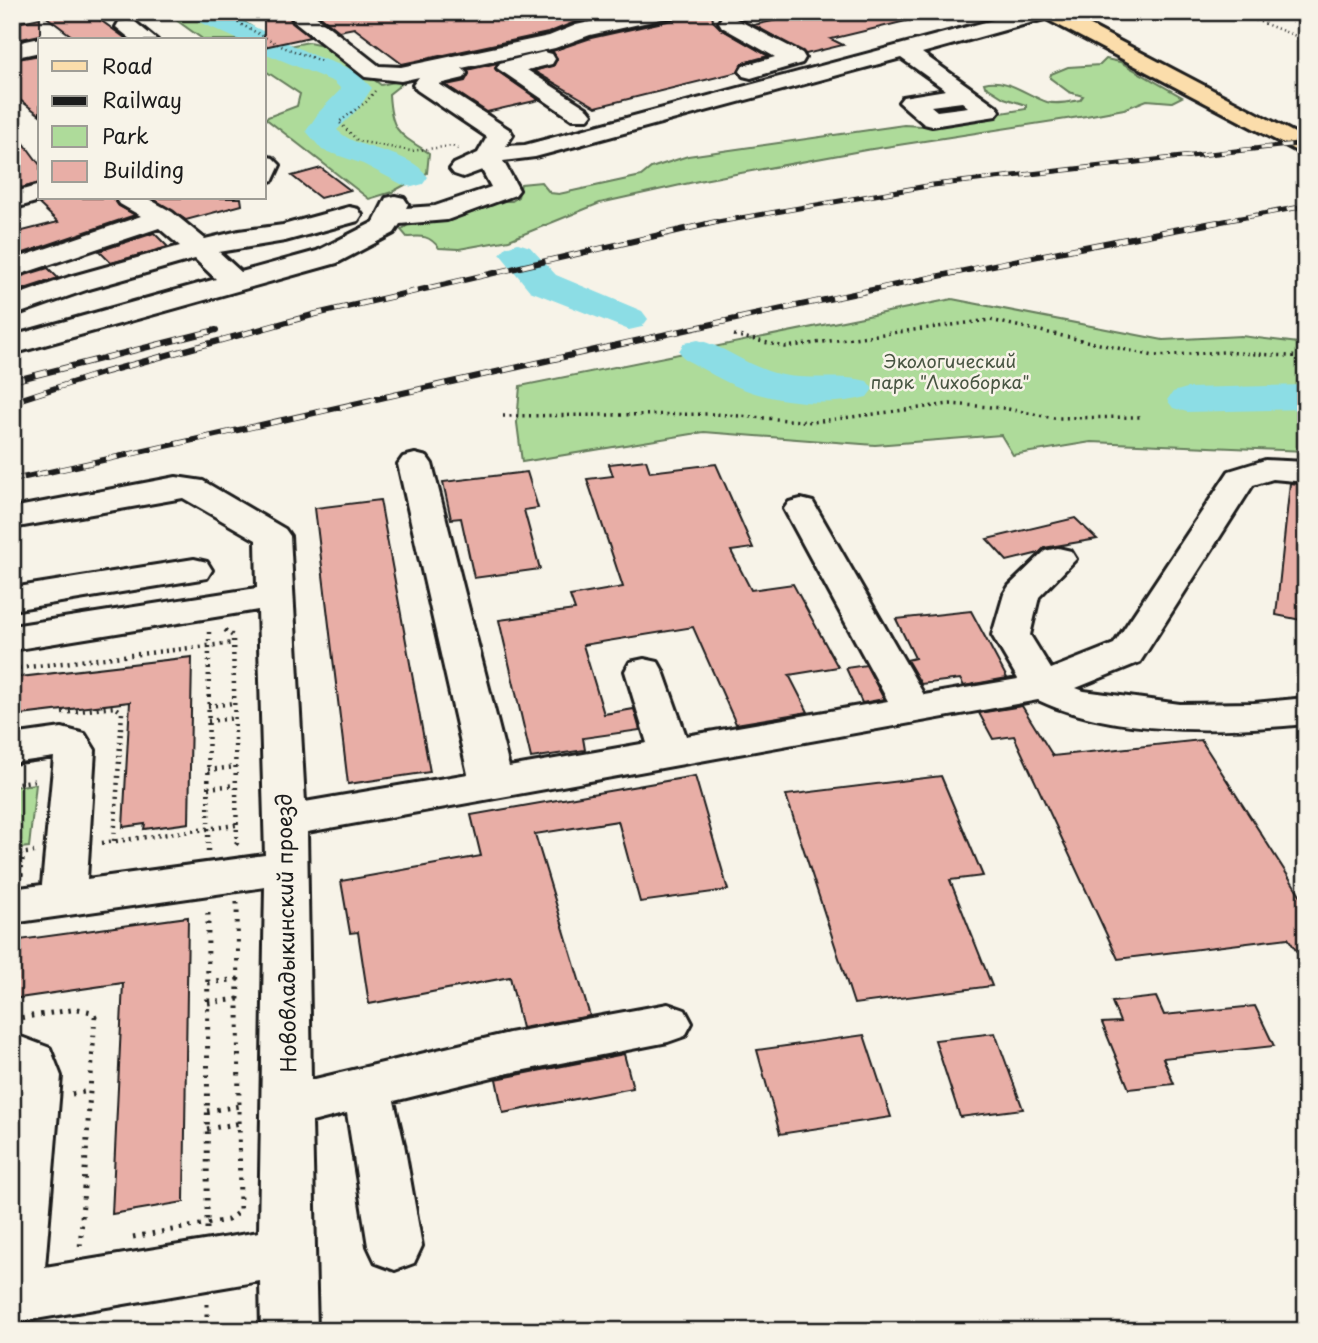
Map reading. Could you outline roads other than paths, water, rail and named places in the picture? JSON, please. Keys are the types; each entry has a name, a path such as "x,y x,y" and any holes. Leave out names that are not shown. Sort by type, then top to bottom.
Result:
{"main road":[{"path":"1048,12 1306,149"},
{"path":"1086,12 1306,127"}],"street":[{"path":"306,12 302,16 373,72 401,74 555,41 584,30 668,12"},
{"path":"463,169 497,154 526,152 1048,12"},
{"path":"553,121 794,58 730,22"},
{"path":"580,114 508,68 689,25"},
{"path":"127,27 143,38"},
{"path":"12,51 38,45"},
{"path":"904,50 967,94"},
{"path":"472,69 428,80 425,85 501,135"},
{"path":"12,345 327,257 385,227 392,210 438,214 506,190 488,158 489,147 501,135 527,128"},
{"path":"12,201 38,194"},
{"path":"12,269 73,251 153,205 236,283"},
{"path":"12,307 79,283 200,249 239,239 285,233 349,215"},
{"path":"415,464 488,764 490,785"},
{"path":"285,821 1042,687 1127,653 1241,478 1258,469 1290,468 1306,472"},
{"name":"Нововладыкинский проезд","path":"12,518 176,487 191,488 273,536 287,868 286,1252 289,1331"},
{"path":"801,509 914,710"},
{"path":"105,561 185,550 192,555 203,620"},
{"path":"1058,559 1022,594 1011,635 1042,687 1076,703 1180,717 1254,716 1306,711"},
{"path":"12,598 194,570"},
{"path":"12,638 203,620 276,596"},
{"path":"644,671 671,753"},
{"path":"12,748 62,742 71,744 75,750 62,899"},
{"path":"17,889 62,899 215,869 287,868"},
{"path":"287,1107 509,1053 668,1023"},
{"path":"23,1079 14,1298 207,1244 286,1252"},
{"path":"366,1088 379,1144 395,1246"}],"waterway":[{"path":"201,12 257,38"},
{"path":"266,43 303,61 344,76 357,88 321,131 333,143 374,157 412,177"},
{"path":"518,254 543,283 629,319"},
{"path":"698,351 757,381 802,390 853,389"},
{"path":"1187,400 1306,397"}],"railway":[{"path":"711,223 933,185 1306,143"},
{"path":"1208,224 1306,206"},
{"path":"711,223 716,222"},
{"path":"12,480 764,313 1066,250 1218,222"},
{"path":"12,402 102,373 316,314 711,223"},
{"path":"706,224 711,223"},
{"path":"12,381 216,330"}],"park label":[{"name":"Экологический парк \"Лихоборка\"","path":"950,370"}]}
